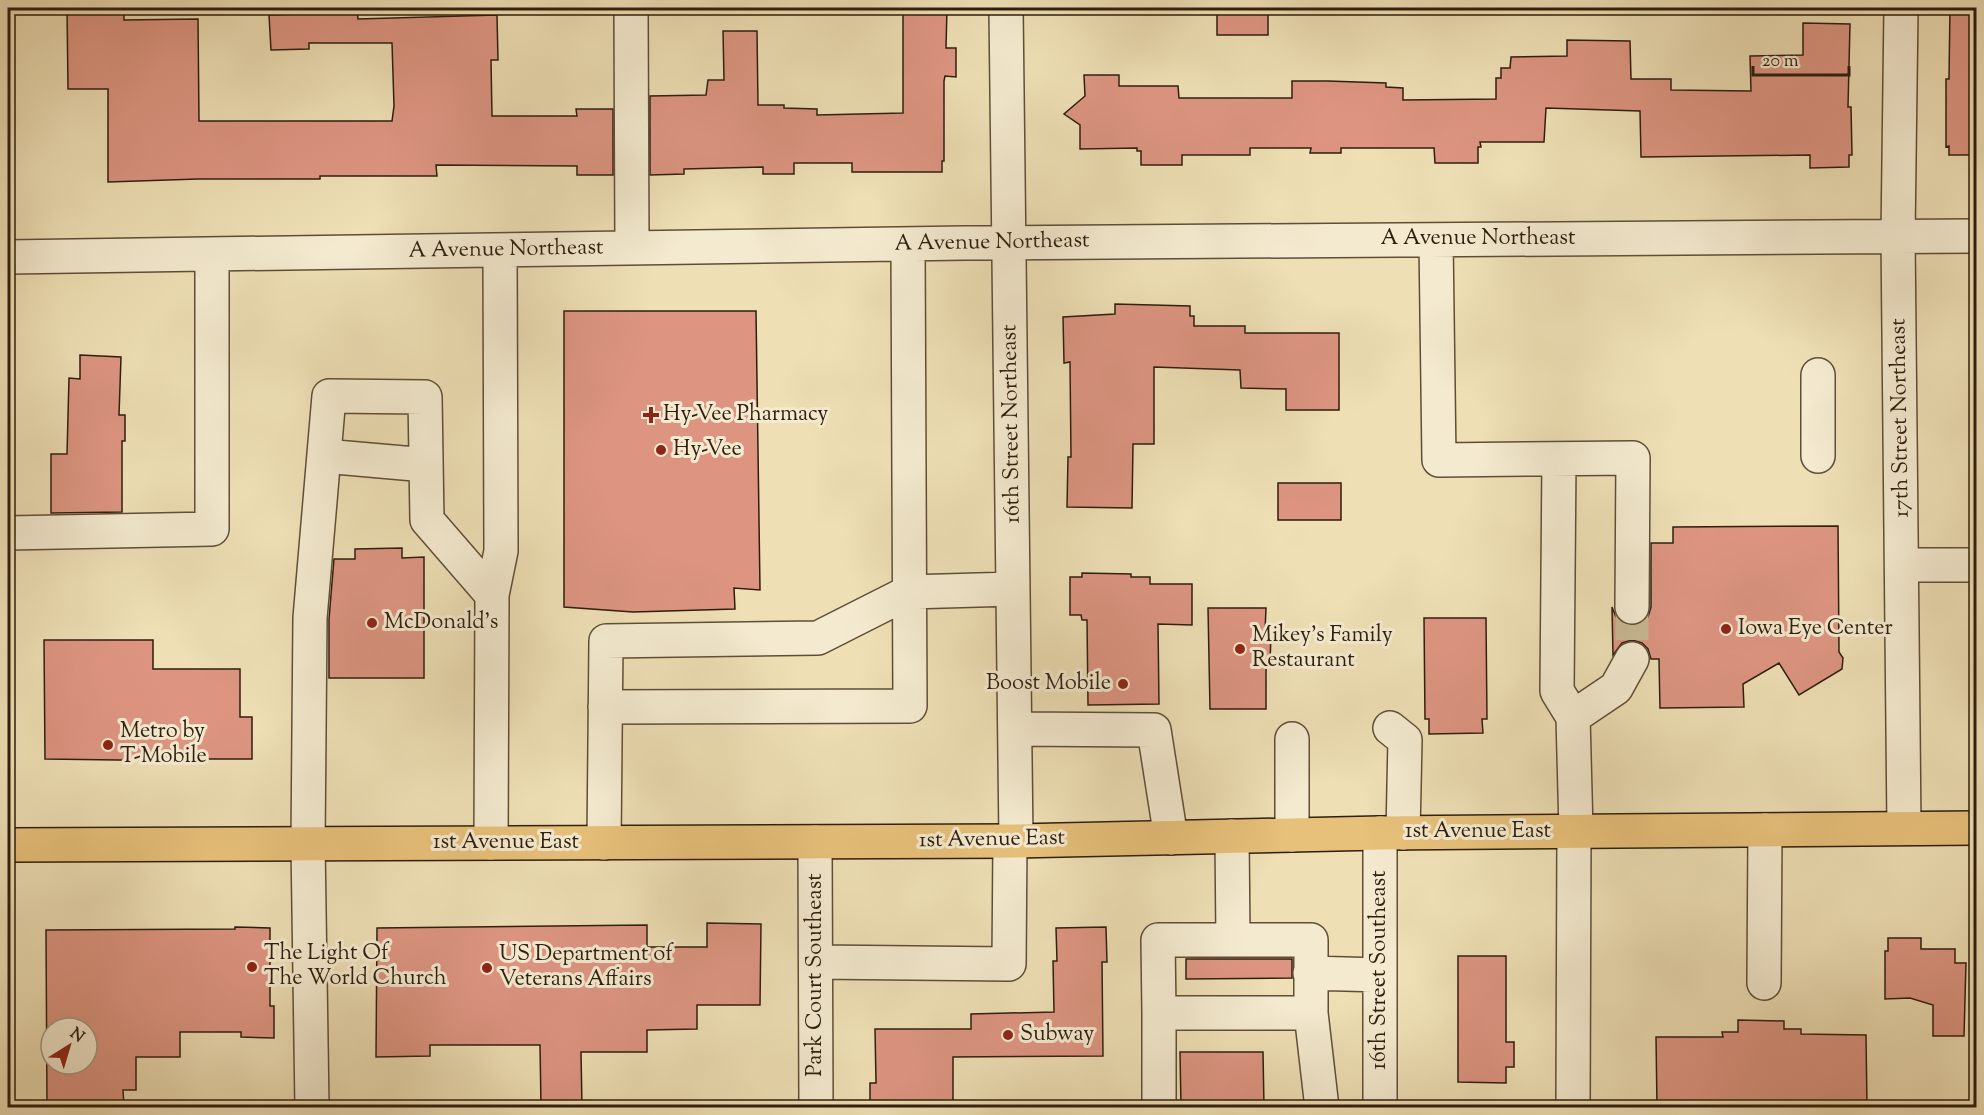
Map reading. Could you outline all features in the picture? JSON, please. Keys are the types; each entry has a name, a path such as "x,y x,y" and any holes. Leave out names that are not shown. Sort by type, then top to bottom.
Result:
{"main road":[{"name":"1st Avenue East","path":"8,845 1013,841 1391,833 1977,828"}],"street":[{"path":"631,8 632,248"},
{"name":"16th Street Northeast","path":"816,962 1009,964 1015,729 1006,8"},
{"name":"17th Street Northeast","path":"1901,8 1898,236 1904,828"},
{"name":"A Avenue Northeast","path":"8,257 908,244 1977,236"},
{"path":"1436,240 1439,460 1633,458 1632,607"},
{"path":"605,707 910,706 908,244"},
{"path":"491,843 492,595 501,551 500,250"},
{"path":"8,533 212,530 212,254"},
{"path":"1818,375 1818,456"},
{"path":"312,1107 309,844 310,618 329,396 424,397 427,520 492,595"},
{"path":"324,456 426,465"},
{"path":"1559,459 1557,691 1574,717 1573,1107"},
{"path":"1902,565 1977,565"},
{"path":"604,843 606,641 818,638 909,592 1013,590"},
{"path":"1574,717 1616,688 1632,659"},
{"name":"16th Street Southeast","path":"1380,1107 1380,975 1391,833 1405,740 1390,728"},
{"path":"1015,729 1154,730 1171,838"},
{"path":"1292,739 1292,835"},
{"path":"1764,983 1765,830"},
{"path":"1232,836 1233,940"},
{"name":"Park Court Southeast","path":"815,842 816,1107"},
{"path":"1159,1107 1158,939 1311,940 1311,1013 1322,1107"},
{"path":"1310,973 1380,975"},
{"path":"1159,1013 1311,1013"}],"building":[{"path":"67,8 124,8 124,20 198,19 199,121 392,121 394,106 392,43 309,43 309,49 271,50 269,15 331,13 331,8 357,8 358,19 497,15 498,60 491,60 492,116 577,116 576,109 613,109 613,175 577,175 577,166 436,165 437,176 320,176 320,179 108,182 108,89 68,89"},
{"path":"903,8 947,8 946,48 956,48 956,77 945,76 944,81 942,172 852,172 852,163 794,163 794,174 763,174 763,167 684,169 684,174 650,175 650,96 706,95 708,80 724,80 723,31 757,31 758,105 817,109 817,115 903,113"},
{"path":"1217,8 1268,8 1268,35 1217,35"},
{"path":"1950,8 1977,8 1977,155 1949,155 1949,146 1946,147 1946,79 1949,79"},
{"path":"1803,23 1850,24 1848,107 1851,107 1852,155 1849,155 1849,167 1810,168 1810,155 1641,157 1640,111 1546,108 1544,142 1480,142 1478,163 1435,163 1434,148 1341,148 1341,153 1310,153 1311,148 1250,148 1250,155 1182,155 1182,165 1141,165 1141,151 1137,151 1137,148 1080,149 1080,125 1064,114 1085,96 1084,75 1119,75 1119,86 1178,86 1179,98 1292,98 1292,81 1328,81 1386,83 1386,87 1403,88 1403,100 1496,99 1496,78 1501,78 1501,68 1510,68 1511,57 1567,56 1567,40 1630,41 1631,79 1671,79 1671,90 1751,91 1750,56 1803,55"},
{"path":"1115,304 1190,306 1190,316 1194,316 1194,326 1245,326 1245,333 1339,333 1339,410 1286,410 1286,389 1241,388 1240,370 1154,367 1154,444 1133,444 1132,508 1067,507 1068,457 1071,457 1070,362 1064,363 1063,317 1115,314"},
{"name":"Hy-Vee","path":"564,311 756,311 760,590 734,588 735,609 633,612 564,607"},
{"path":"80,355 121,357 119,415 125,415 125,441 122,441 122,512 51,513 51,454 67,454 69,378 80,379"},
{"path":"1278,483 1341,483 1341,520 1278,520"},
{"name":"Iowa Eye Center","path":"1838,526 1839,652 1843,658 1842,669 1799,695 1779,663 1743,684 1744,707 1660,708 1659,659 1651,659 1648,649 1642,643 1632,640 1622,643 1613,655 1612,607 1616,617 1632,626 1642,623 1648,617 1651,607 1651,543 1673,543 1673,527"},
{"name":"McDonald's","path":"402,548 402,558 424,557 424,678 329,678 329,619 334,559 355,559 355,549"},
{"path":"1082,573 1131,574 1131,577 1150,577 1150,584 1192,584 1192,625 1158,624 1159,704 1088,705 1087,620 1082,620 1081,615 1070,615 1070,577 1082,577"},
{"name":"Mikey's Family Restaurant","path":"1208,608 1266,608 1265,632 1271,632 1270,665 1266,665 1266,709 1210,709"},
{"path":"1424,618 1486,618 1487,719 1482,719 1483,733 1429,734 1429,719 1425,719"},
{"path":"44,640 153,640 153,669 240,669 240,717 252,717 252,759 191,759 191,761 45,759"},
{"path":"707,923 761,924 760,1005 697,1005 697,1029 647,1030 647,1052 581,1052 582,1107 541,1107 540,1045 430,1045 430,1056 376,1057 377,928 647,925 647,947 707,947"},
{"path":"1106,927 1107,962 1102,962 1103,1056 953,1057 953,1107 870,1107 870,1083 876,1083 875,1029 971,1029 971,1014 1054,1012 1053,961 1057,961 1056,928"},
{"path":"270,928 270,1006 274,1006 274,1038 241,1037 241,1032 180,1032 180,1057 136,1057 136,1090 123,1090 124,1107 47,1107 47,1076 99,1076 99,1016 46,1016 46,930"},
{"path":"1888,938 1921,938 1921,949 1955,949 1955,963 1966,963 1964,1036 1933,1036 1933,1005 1910,998 1885,999 1885,951 1888,951"},
{"path":"1458,956 1506,956 1506,1042 1514,1042 1514,1067 1506,1067 1506,1083 1458,1082"},
{"path":"1186,959 1292,959 1292,978 1186,979"},
{"path":"1738,1020 1784,1021 1784,1029 1801,1029 1801,1034 1866,1035 1867,1107 1657,1107 1656,1037 1723,1037 1722,1032 1738,1032"},
{"path":"1180,1052 1263,1052 1264,1107 1181,1107"}],"tunnel":[{"path":"1632,607 1632,659"}],"place":[{"name":"Hy-Vee Pharmacy","path":"651,415"},
{"name":"Hy-Vee","path":"661,450"},
{"name":"McDonald's","path":"372,623"},
{"name":"Iowa Eye Center","path":"1726,629"},
{"name":"Mikey's Family Restaurant","path":"1240,649"},
{"name":"Boost Mobile","path":"1123,684"},
{"name":"Metro by T-Mobile","path":"108,745"},
{"name":"The Light Of The World Church","path":"252,967"},
{"name":"US Department of Veterans Affairs","path":"487,968"},
{"name":"Subway","path":"1008,1035"}]}
